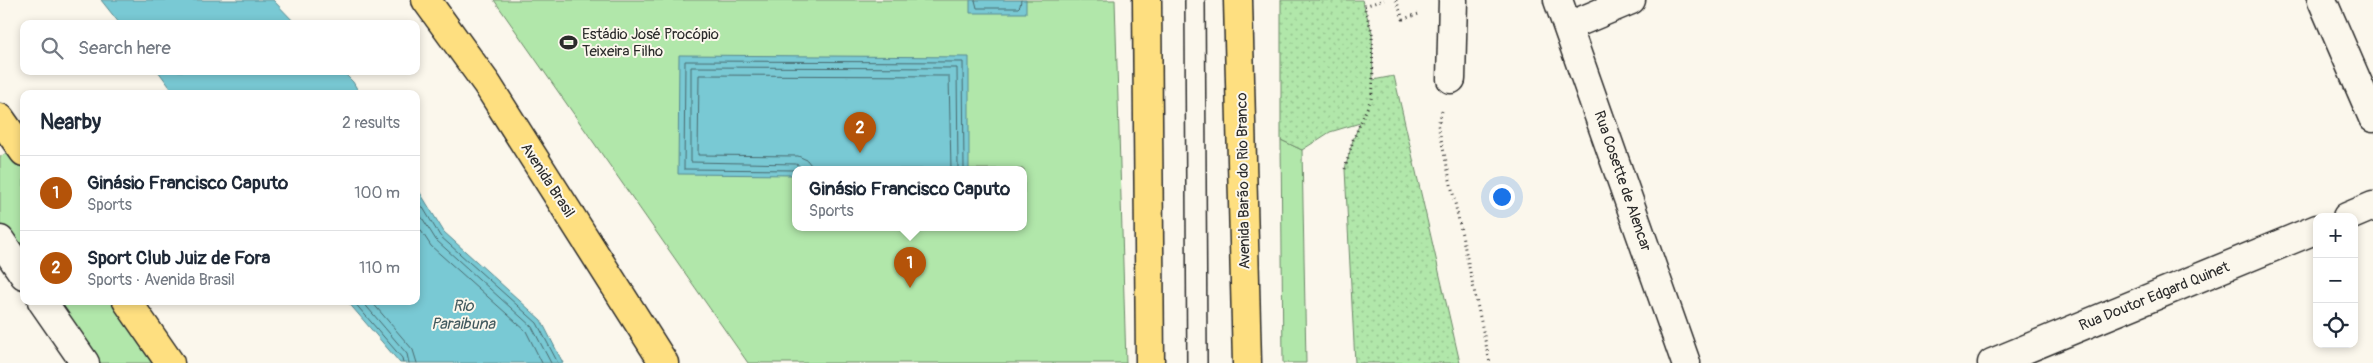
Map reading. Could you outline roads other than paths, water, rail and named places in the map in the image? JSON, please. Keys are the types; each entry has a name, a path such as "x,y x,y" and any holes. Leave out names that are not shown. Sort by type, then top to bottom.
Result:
{"main road":[{"name":"Avenida Brasil","path":"426,0 487,84 664,363"},
{"path":"1147,0 1150,363"},
{"name":"Avenida Barão do Rio Branco","path":"1238,0 1247,363"},
{"path":"1,120 20,146"},
{"path":"130,305 170,363"}],"street":[{"path":"1452,79 1453,0"},
{"name":"Rua Cosette de Alencar","path":"1558,0 1569,26 1686,363"},
{"path":"1569,26 1631,0"},
{"path":"2322,0 2373,118"},
{"path":"2356,213 2373,206"},
{"name":"Rua Doutor Edgard Quinet","path":"1992,363 2313,231"},
{"path":"0,240 20,269"},
{"path":"45,305 85,363"}],"lane":[{"path":"1195,0 1197,363"}],"water":[{"path":"101,0 273,0 292,20 117,20"},
{"path":"970,0 1026,0 1026,13 970,13"},
{"path":"679,55 969,57 969,166 792,166 792,175 678,174"},
{"path":"161,75 346,75 358,90 172,90"},
{"name":"Rio Paraibuna","path":"420,193 444,232 541,320 563,363 400,363 350,305 420,305"}],"place":[{"name":"Estádio José Procópio Teixeira Filho","path":"568,43"},
{"name":"Sport Club Juiz de Fora","path":"860,153"},
{"name":"Ginásio Francisco Caputo","path":"910,288"}]}
